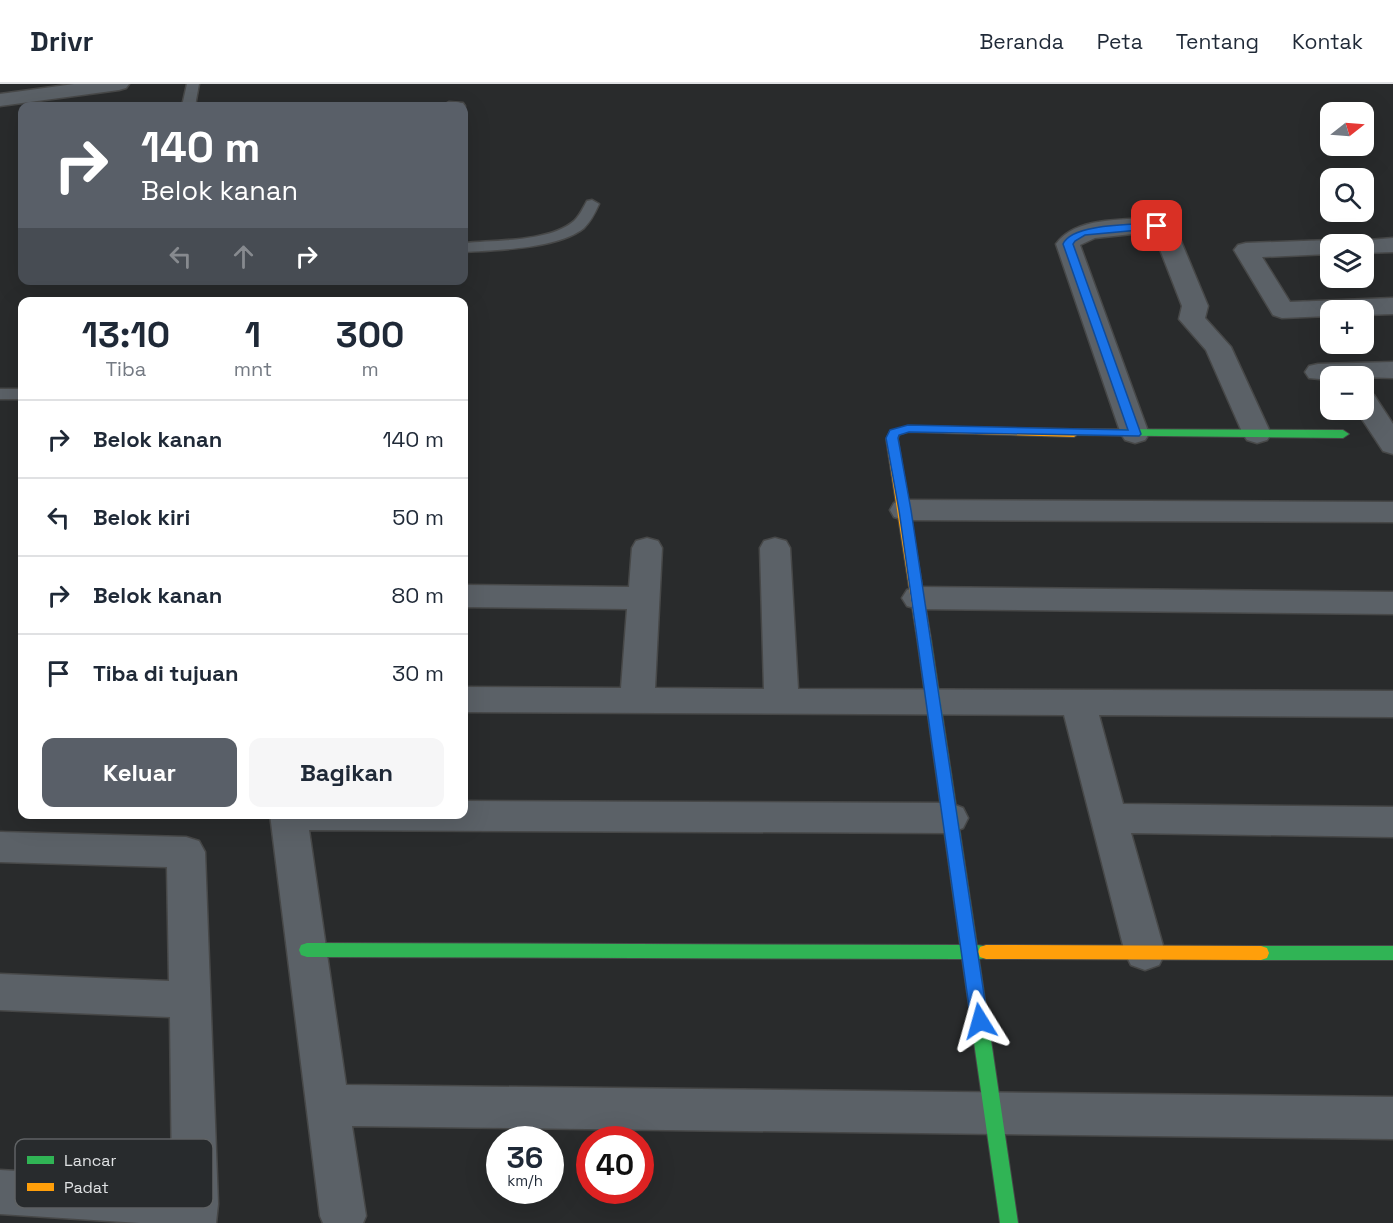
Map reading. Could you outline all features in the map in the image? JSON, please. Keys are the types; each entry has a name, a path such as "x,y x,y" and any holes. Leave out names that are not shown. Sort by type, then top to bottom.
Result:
{"street":[{"path":"0,100 119,84"},
{"path":"1135,434 1068,244 1070,239 1082,233 1152,225 1162,228 1166,234 1195,306 1192,319 1218,347 1257,434"},
{"path":"1374,246 1393,245"},
{"path":"1320,247 1246,250 1282,310 1393,306"},
{"path":"1374,371 1393,370"},
{"path":"1374,416 1393,444"},
{"path":"1009,1223 918,597 892,438 894,433 900,430 1135,434 1343,434"},
{"path":"905,510 1393,512"},
{"path":"637,701 647,548"},
{"path":"775,548 782,702"},
{"path":"468,596 644,598"},
{"path":"918,597 1393,603"},
{"path":"468,700 1393,704"},
{"path":"1078,703 1144,952"},
{"path":"468,816 950,818"},
{"path":"1108,818 1393,822"},
{"path":"289,819 343,1216"},
{"path":"0,847 186,852 193,1139"},
{"path":"307,950 1393,953"},
{"path":"0,992 190,1000"},
{"path":"327,1105 1393,1118"},
{"path":"0,1192 15,1194"},
{"path":"141,1208 194,1214"}],"lane":[{"path":"190,102 193,84"},
{"path":"468,247 566,232 584,219 592,204"},
{"path":"0,394 18,394"}],"traffic: fast":[{"path":"1074,433 1343,434"},
{"path":"924,639 1009,1223"},
{"path":"307,950 986,952"},
{"path":"1261,953 1393,953"}],"traffic: slow":[{"path":"924,639 892,439 894,433 908,429 1074,433"},
{"path":"986,952 1261,953"}],"route":[{"path":"980,1021 905,510 892,438 894,433 908,429 1135,434 1068,244 1070,239 1082,233 1157,226"}]}
